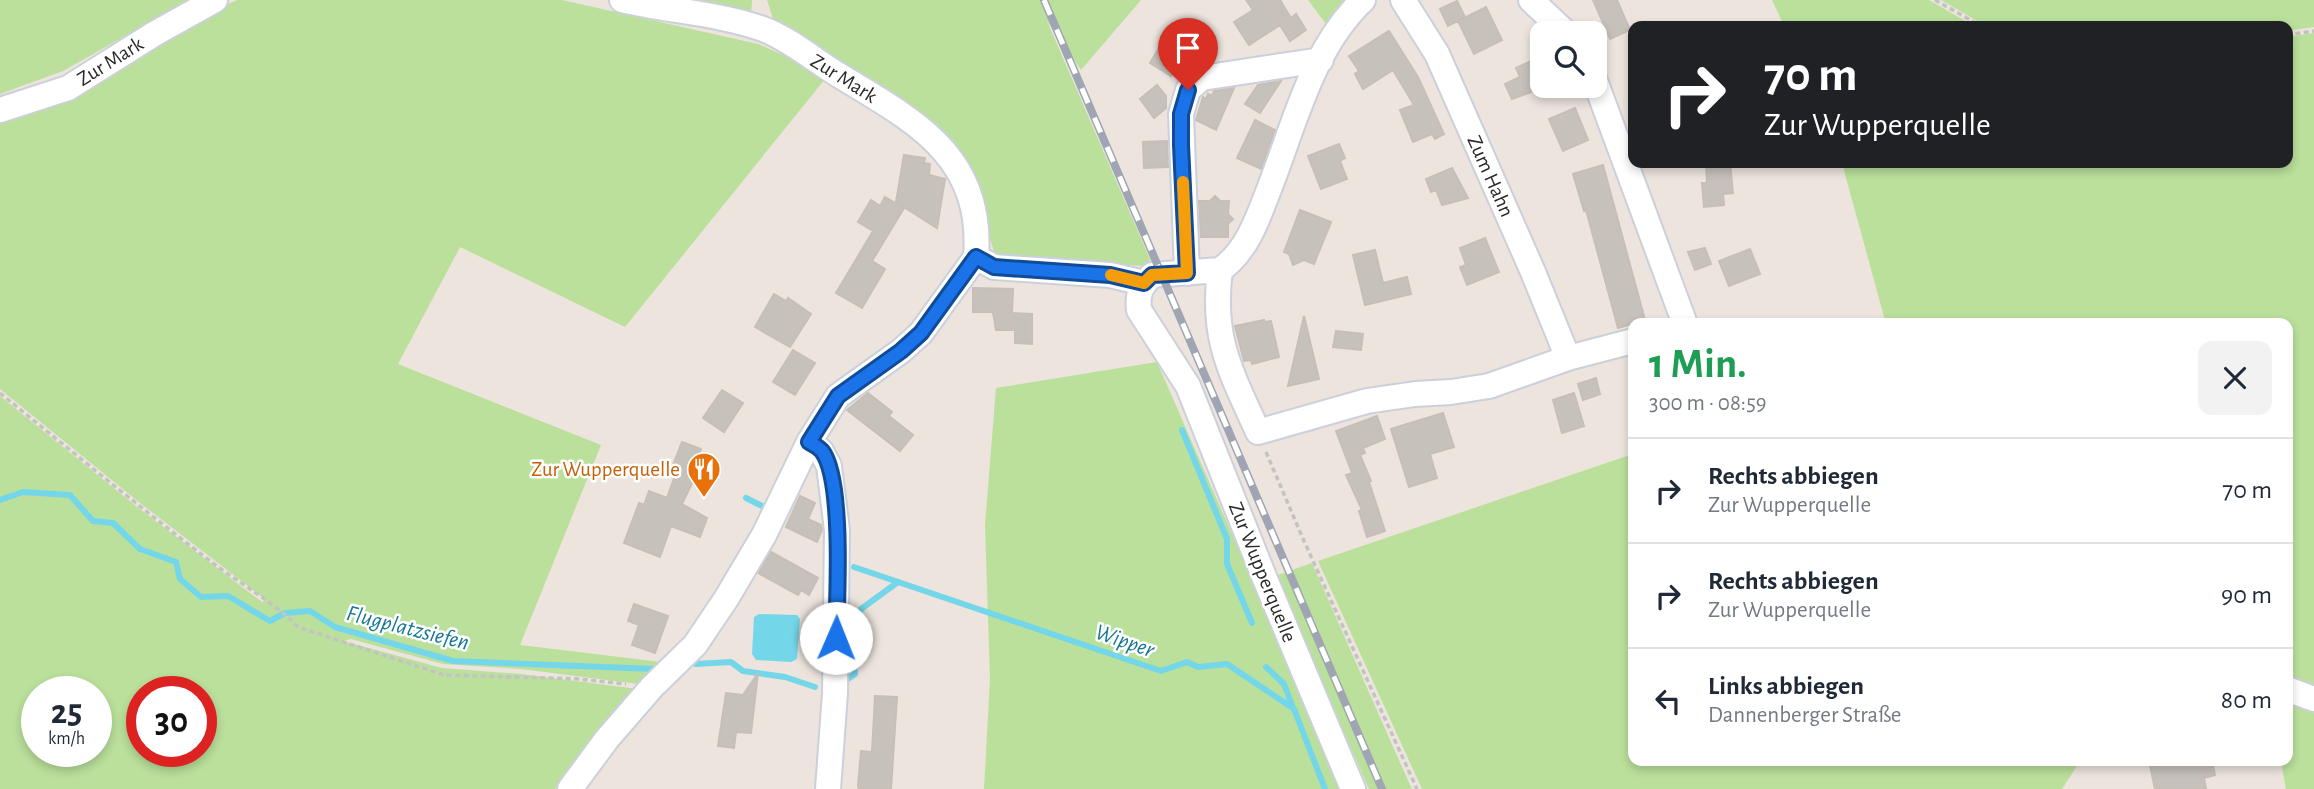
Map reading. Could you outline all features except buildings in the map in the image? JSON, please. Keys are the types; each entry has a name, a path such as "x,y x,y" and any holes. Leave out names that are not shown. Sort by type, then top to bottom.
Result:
{"street":[{"name":"Zur Mark","path":"0,110 68,88 154,33 215,0"},
{"name":"Zur Mark","path":"622,0 765,30 914,122 951,158 964,182 975,215 978,234 976,257"},
{"path":"570,789 607,739 652,687 695,645 764,535 809,442 838,396 901,351 921,333 976,257 994,267 1110,275 1144,283 1152,275 1220,270 1231,262 1256,222 1321,60 1346,16 1363,0"},
{"name":"Zum Hahn","path":"1403,0 1437,54 1568,358"},
{"path":"1531,0 1553,21"},
{"path":"1187,273 1181,114 1188,90 1202,78 1321,60"},
{"path":"1601,98 1683,318"},
{"path":"1220,270 1217,321 1222,347 1258,432 1367,401 1489,386 1568,358 1628,342"},
{"name":"Zur Wupperquelle","path":"1144,283 1137,297 1139,310 1188,386 1270,592 1353,789"},
{"path":"809,442 821,451 829,466 837,530 835,693 828,789"},
{"path":"2293,691 2314,699"}],"path":[{"path":"1936,0 1972,21"},
{"path":"2293,34 2314,31"},
{"path":"0,393 209,561 285,613 298,627 444,675 579,679 652,687"},
{"path":"1258,432 1304,541 1417,789"}],"green space":[{"path":"0,0 189,0 63,71 0,94"},
{"path":"237,0 562,0 758,44 788,57 825,79 625,327 460,247 398,364 601,445 520,645 669,663 646,685 521,669 443,664 351,639 343,641 442,668 521,674 638,689 597,732 555,789 0,789 0,396 136,506 262,602 266,600 140,503 0,389 0,121 78,96 210,13"},
{"path":"678,0 752,0 751,19"},
{"path":"767,0 1141,0 1081,70 1047,21 1153,266 1002,261 995,255 967,170 775,25"},
{"path":"1308,0 1349,0 1326,24"},
{"path":"1772,0 1929,0 1965,21 1782,21"},
{"path":"1941,0 2314,0 2314,27 2293,30 2293,21 1977,21"},
{"path":"2314,33 2314,694 2293,686 2293,318 1884,318 1843,168 2293,168 2293,36"},
{"path":"1157,362 1343,789 984,789 990,679 985,525 996,388"},
{"path":"1628,456 1628,766 2077,766 2062,789 1422,789 1318,561"},
{"path":"1312,563 1412,789 1369,789 1275,576"},
{"path":"2293,702 2314,710 2314,789 2286,789 2282,766 2293,766"}],"water":[{"path":"759,614 797,615 800,619 797,659 791,662 756,660 752,654 754,617"}],"waterway":[{"path":"1182,430 1227,539 1227,564 1252,623"},
{"name":"Flugplatzsiefen","path":"0,500 23,492 70,495 93,521 113,523 140,549 176,562 180,579 201,597 228,596 270,621 285,613 310,611 335,627 453,661 655,669"},
{"name":"Wipper","path":"746,498 762,506"},
{"name":"Wipper","path":"854,567 1161,671 1187,662 1198,667 1227,664 1294,709 1325,789"},
{"name":"Flugplatzsiefen","path":"846,680 855,674 852,642 861,609 898,582"},
{"name":"Flugplatzsiefen","path":"696,664 731,662 743,671 785,677 815,687"},
{"path":"1266,667 1284,684 1293,708"}],"railway":[{"path":"1044,0 1382,789"}],"slow traffic":[{"path":"1111,275 1144,283 1152,275 1187,273 1183,182"}],"place":[{"name":"Zur Wupperquelle","path":"704,499"}],"route":[{"path":"836,638 837,530 834,495 829,466 821,451 809,442 838,396 901,351 921,333 976,257 994,267 1110,275 1144,283 1152,275 1187,273 1181,114 1188,90"}]}
